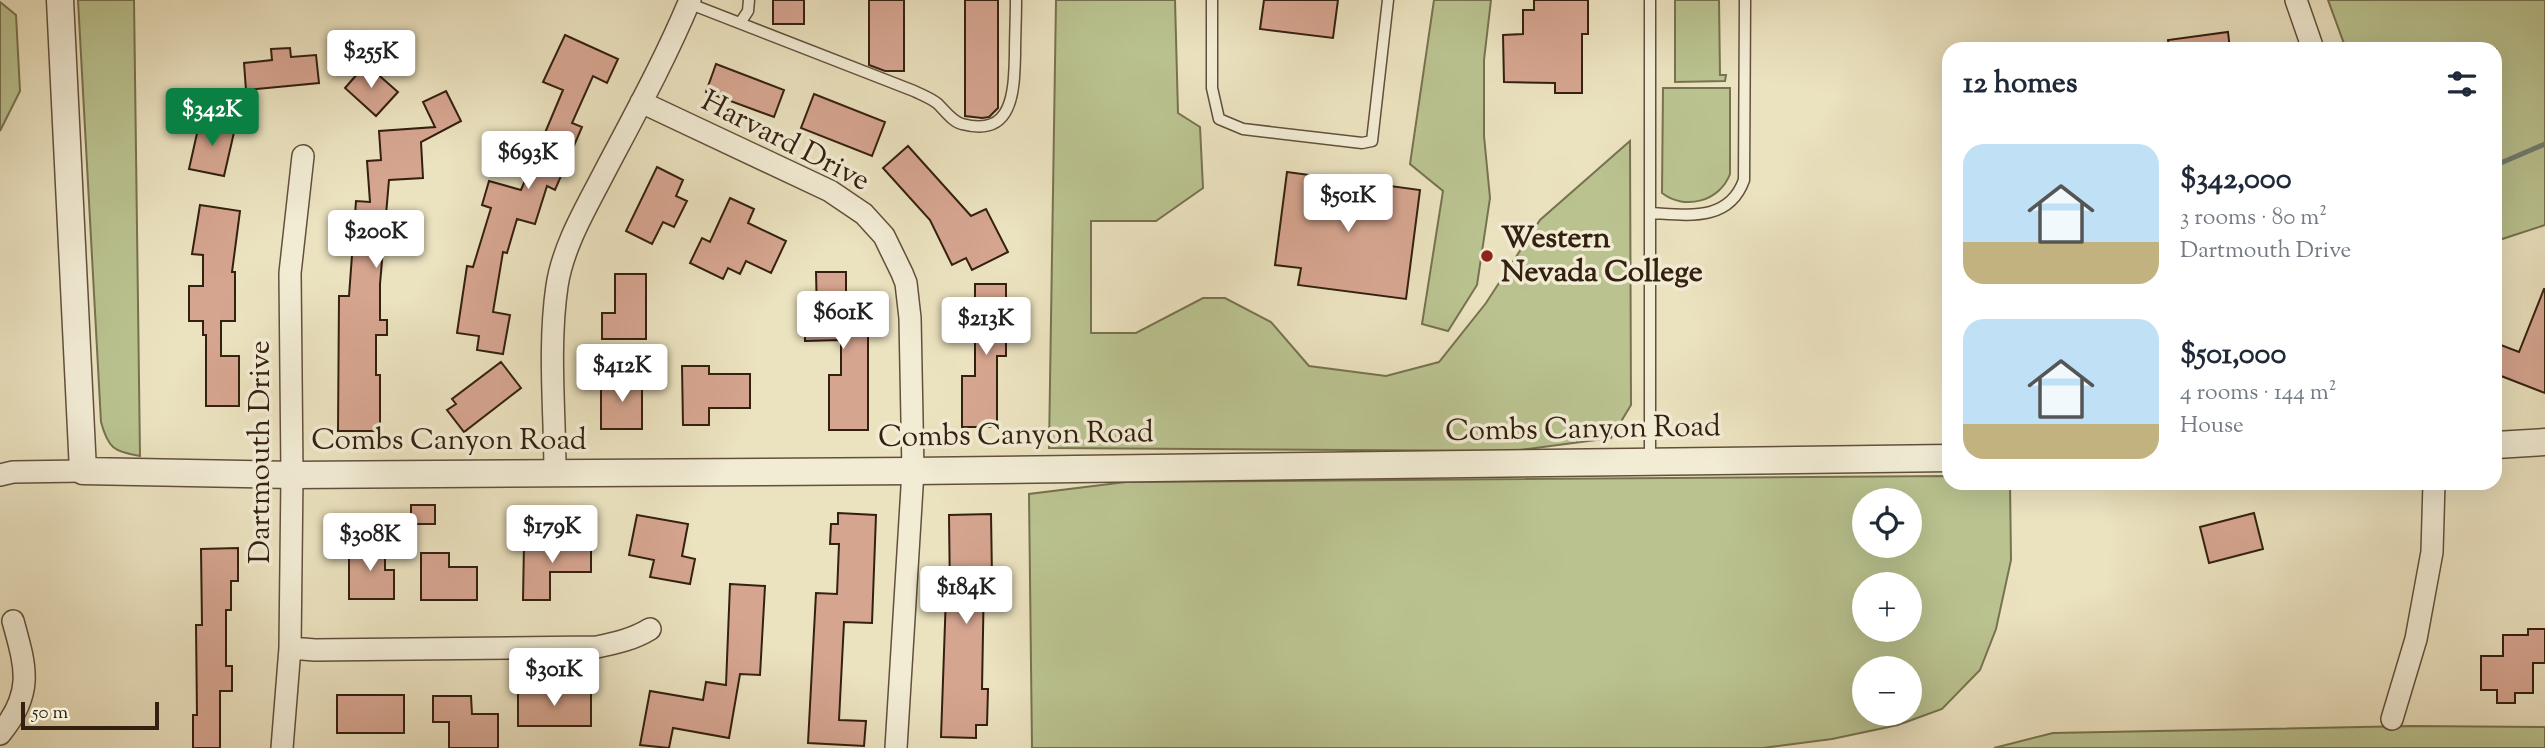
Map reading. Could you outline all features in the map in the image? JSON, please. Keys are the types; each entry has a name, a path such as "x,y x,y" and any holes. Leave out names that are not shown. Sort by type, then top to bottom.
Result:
{"street":[{"path":"0,475 13,472 83,471 60,0"},
{"path":"2297,0 2311,42"},
{"path":"555,473 554,334 557,285 566,253 584,211 666,55 689,2"},
{"name":"Harvard Drive","path":"641,102 830,191 864,214 884,236 906,283 913,471 896,748"},
{"name":"Dartmouth Drive","path":"282,748 290,648 290,273 303,156"},
{"path":"2502,444 2545,442"},
{"name":"Combs Canyon Road","path":"83,471 292,475 913,471 1942,458"},
{"path":"2392,719 2416,639 2429,564 2434,490"},
{"path":"0,734 14,717 23,696 25,665 13,621"},
{"path":"290,648 597,647 641,635 650,629"}],"lane":[{"path":"740,23 748,11 749,0"},
{"path":"689,2 914,91 936,102 959,124 988,126 1004,117 1014,88 1016,0"},
{"path":"1212,0 1212,88 1219,119 1243,129 1362,143 1372,141 1388,0"},
{"path":"1650,0 1650,463"},
{"path":"1651,213 1705,214 1719,211 1741,190 1744,180 1745,0"}],"green space":[{"path":"78,0 134,0 140,456 124,453 113,447 106,438 101,422"},
{"path":"1056,0 1175,0 1178,113 1200,127 1203,188 1156,221 1091,221 1091,333 1136,333 1203,298 1225,298 1271,322 1309,366 1386,376 1439,362 1486,303 1540,220 1630,141 1631,405 1611,438 1512,451 1049,448"},
{"path":"1434,0 1491,0 1484,60 1484,136 1490,198 1477,285 1448,331 1422,324 1443,191 1410,164"},
{"path":"1675,0 1719,0 1720,75 1726,75 1725,81 1675,82"},
{"path":"2328,0 2545,0 2545,225 2502,239 2502,42 2343,42"},
{"path":"0,2 16,15 20,91 0,131"},
{"path":"1663,88 1730,88 1730,174 1725,183 1710,197 1691,202 1671,198 1662,193"},
{"path":"1942,476 1942,490 2010,490 2011,560 1996,629 1980,670 1942,709 1922,716 1922,656 1852,656 1852,726 1893,726 1832,739 1763,748 1032,748 1029,494 1126,482"},
{"path":"2411,726 2545,727 2545,748 1994,748 2053,733"}],"building":[{"path":"773,0 804,0 804,24 773,24"},
{"path":"869,0 904,0 904,71 885,71 869,65"},
{"path":"965,0 998,0 998,108 989,117 965,116"},
{"path":"1264,0 1338,0 1333,38 1260,29"},
{"path":"1534,0 1588,0 1588,34 1582,34 1582,93 1555,93 1555,83 1504,82 1503,35 1523,34 1523,10 1534,10"},
{"path":"2228,32 2229,42 2168,42"},
{"path":"565,35 618,59 607,83 593,76 572,123 582,127 555,190 547,186 535,224 517,219 507,253 503,252 493,312 510,315 503,354 477,350 479,336 457,333 467,266 473,267 491,208 482,205 489,181 521,190 563,90 543,82"},
{"path":"290,48 291,57 316,55 319,83 246,90 244,63 272,60 271,49"},
{"path":"366,64 398,92 376,116 345,88"},
{"path":"716,64 784,90 774,117 706,92"},
{"path":"446,91 461,121 421,142 423,178 389,180 380,284 380,320 387,320 387,335 376,335 376,375 380,375 380,431 338,431 339,296 349,296 356,201 370,202 367,161 381,160 379,131 435,127 423,102"},
{"path":"814,94 885,122 872,156 801,128"},
{"path":"200,120 235,128 224,176 189,169"},
{"path":"908,146 971,216 986,209 1008,252 972,270 966,258 952,265 930,220 883,168"},
{"path":"657,167 683,180 676,196 687,201 674,227 663,222 652,244 626,231"},
{"path":"1287,172 1420,190 1406,299 1298,285 1301,268 1275,265"},
{"path":"730,198 754,209 748,223 786,241 771,273 746,261 740,274 728,268 723,279 690,263 702,238 710,242"},
{"path":"200,205 240,211 232,272 235,272 235,321 221,321 221,356 239,356 239,406 206,406 206,335 203,335 203,321 189,321 189,286 203,286 203,255 192,254"},
{"path":"816,272 846,272 846,298 852,298 853,314 868,314 868,430 829,430 829,375 841,375 841,340 805,341 805,314 817,314"},
{"path":"615,274 646,274 646,339 602,339 602,313 615,313"},
{"path":"975,284 1006,284 1006,356 997,356 997,427 962,427 962,376 975,376"},
{"path":"2545,289 2545,393 2502,376 2502,345 2519,352"},
{"path":"501,362 521,388 464,432 447,410 456,404 452,399"},
{"path":"682,366 709,366 709,374 750,374 750,408 709,408 709,425 683,425"},
{"path":"601,380 642,380 642,429 601,429"},
{"path":"411,505 435,505 435,524 411,524"},
{"path":"838,513 876,515 872,623 844,622 839,720 866,721 864,746 808,743 816,593 837,594 839,544 830,544 831,524 838,524"},
{"path":"2254,513 2263,549 2209,563 2200,527"},
{"path":"991,514 992,577 984,577 982,689 988,689 987,725 976,725 976,738 941,737 946,595 950,595 949,515"},
{"path":"637,515 688,524 682,556 695,559 690,584 650,577 654,560 629,555"},
{"path":"349,543 385,543 385,570 394,570 394,599 349,599"},
{"path":"524,543 591,543 591,572 550,572 550,600 523,600"},
{"path":"238,548 238,581 231,581 231,610 226,610 226,666 232,666 232,691 220,691 220,748 193,748 193,715 197,715 196,625 202,625 201,549"},
{"path":"421,553 449,553 449,567 477,567 477,600 421,600"},
{"path":"730,584 765,586 760,675 740,674 729,738 673,728 669,748 640,745 650,691 703,700 706,682 726,685"},
{"path":"2528,629 2545,629 2545,663 2533,663 2533,693 2515,693 2515,703 2497,703 2497,690 2481,690 2481,656 2503,656 2503,635 2528,635"},
{"path":"518,691 591,691 591,726 518,726"},
{"path":"337,695 404,695 404,733 337,733"},
{"path":"433,696 471,696 472,714 498,714 498,748 449,748 449,722 433,722"}],"waterway":[{"path":"2502,162 2545,144"}],"place":[{"name":"Western Nevada College","path":"1487,256"}]}
